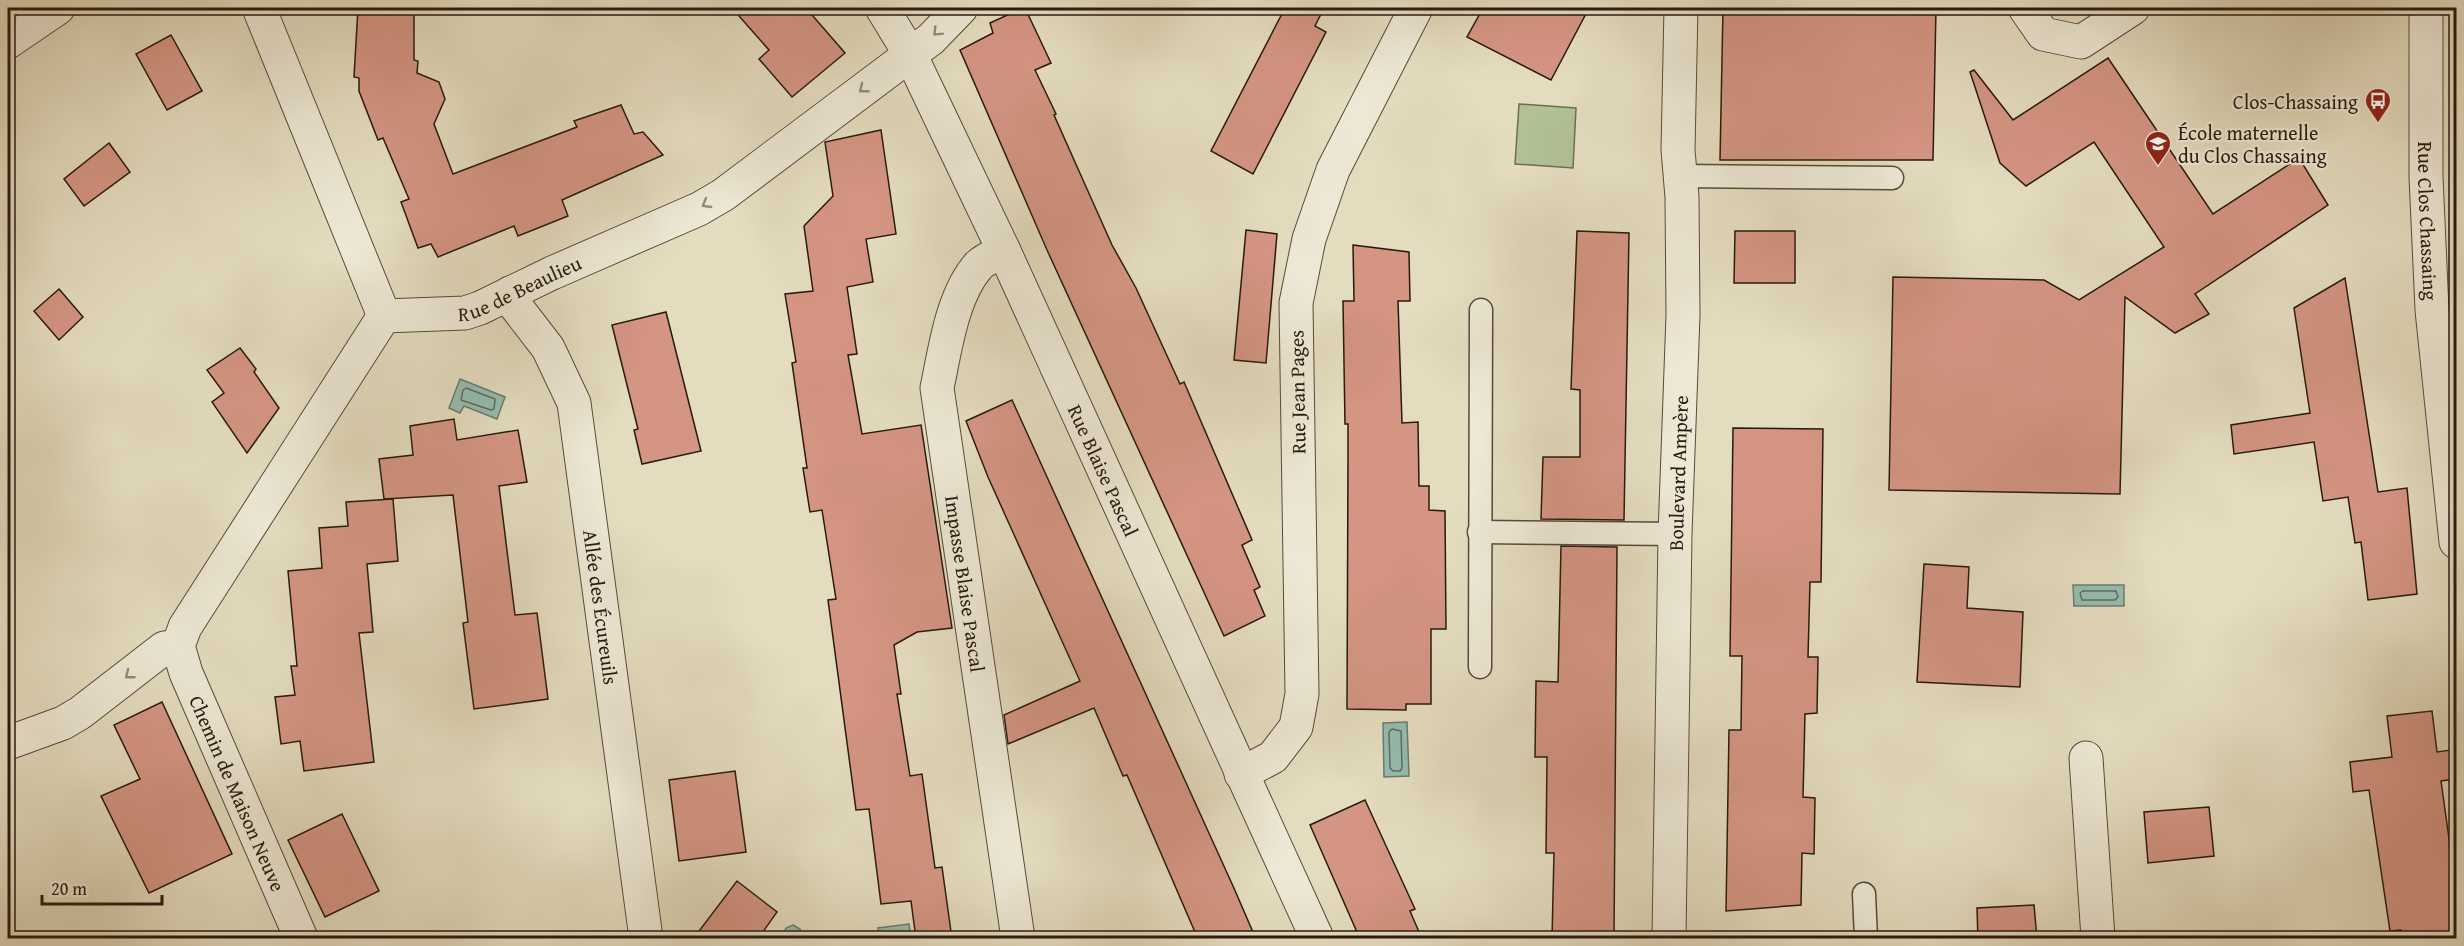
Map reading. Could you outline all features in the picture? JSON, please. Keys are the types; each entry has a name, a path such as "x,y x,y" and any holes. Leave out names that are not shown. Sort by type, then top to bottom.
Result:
{"street":[{"path":"8,42 58,8"},
{"path":"8,743 63,723 81,713 164,648 178,646 185,627 384,316 259,8"},
{"name":"Rue Blaise Pascal","path":"882,8 910,54 1004,251 1317,939"},
{"name":"Rue de Beaulieu","path":"384,316 465,313 480,308 699,209 723,195 931,39 961,8"},
{"name":"Rue Jean Pages","path":"1241,774 1273,757 1290,735 1296,727 1302,694 1296,303 1309,239 1334,170 1416,8"},
{"name":"Boulevard Ampère","path":"1669,939 1675,534 1683,315 1681,176 1678,150 1681,8"},
{"path":"2025,8 2043,34 2081,42 2133,8"},
{"name":"Rue Clos Chassaing","path":"2426,8 2426,177 2432,310 2457,542"},
{"name":"Impasse Blaise Pascal","path":"1004,251 981,263 965,285 948,334 937,388 1018,939"},
{"name":"Allée des Écureuils","path":"510,293 514,304 548,348 574,404 646,939"},
{"name":"Chemin de Maison Neuve","path":"178,646 186,672 301,939"},
{"path":"2086,758 2098,939"}],"lane":[{"path":"1681,176 1892,178"},
{"path":"1480,667 1481,310"},
{"path":"1479,532 1675,534"},
{"path":"1864,894 1866,939"}],"green space":[{"path":"1519,104 1576,108 1573,168 1515,164"}],"water":[{"path":"460,379 505,397 497,419 464,406 460,413 449,408"},
{"path":"2073,585 2124,585 2124,606 2074,606"},
{"path":"1407,722 1409,776 1384,777 1383,723"},
{"path":"909,924 911,938 879,938 878,928"},
{"path":"793,925 800,929 802,934 809,933 810,938 774,938 782,937 786,928"}],"building":[{"path":"358,8 393,8 393,14 414,14 414,60 418,61 417,73 439,82 445,99 434,124 453,174 577,127 574,121 621,105 634,134 643,132 663,155 562,200 568,216 518,236 514,226 438,257 431,244 418,248 401,202 409,199 383,138 378,140 359,91 359,78 354,77"},
{"path":"732,8 806,8 845,53 792,97 759,59 769,50"},
{"path":"1023,8 1051,63 1035,70 1056,114 1054,115 1112,245 1136,288 1180,384 1184,382 1252,540 1242,545 1260,587 1254,590 1265,616 1224,636 1047,250 960,50 993,33 990,23"},
{"path":"1285,8 1324,8 1315,26 1326,32 1253,174 1211,151"},
{"path":"1483,8 1589,8 1551,80 1467,37"},
{"path":"1723,8 1936,8 1933,160 1720,160"},
{"path":"171,35 202,91 167,110 136,54"},
{"path":"2108,58 2213,214 2299,158 2328,205 2195,294 2209,314 2175,333 2125,297 2120,494 1889,490 1893,277 2044,280 2079,300 2164,247 2094,142 2026,186 2000,163 1970,72 1974,70 2013,120"},
{"path":"881,130 896,234 866,239 873,282 847,287 857,354 848,355 862,434 921,425 952,628 917,632 894,645 901,694 897,694 910,776 922,774 935,868 942,867 952,939 916,939 911,901 881,904 869,809 856,810 828,600 836,599 822,510 810,512 803,468 807,468 792,363 796,362 785,294 813,291 804,226 833,196 825,142"},
{"path":"109,143 130,172 84,206 64,179"},
{"path":"1246,230 1277,234 1266,363 1234,360"},
{"path":"1577,231 1629,233 1624,520 1541,519 1543,457 1580,457 1580,390 1571,389"},
{"path":"1735,231 1795,231 1795,283 1734,283"},
{"path":"1353,245 1409,252 1410,301 1398,301 1402,423 1418,422 1419,486 1429,486 1429,510 1445,511 1446,629 1431,629 1431,704 1406,704 1406,710 1347,709 1348,424 1345,424 1343,301 1354,301"},
{"path":"2345,278 2378,492 2407,488 2417,594 2368,600 2361,542 2355,543 2348,497 2323,501 2314,442 2234,454 2231,425 2310,413 2294,308"},
{"path":"59,289 83,317 59,340 34,311"},
{"path":"666,312 701,451 642,464 634,430 638,429 612,325"},
{"path":"240,348 256,369 254,372 279,408 247,453 212,402 224,393 207,370"},
{"path":"1012,400 1256,939 1198,939 1127,775 1123,776 1094,708 1008,744 1004,715 1080,681 988,477 966,421"},
{"path":"454,419 457,440 518,430 527,482 499,486 515,615 537,613 548,699 474,709 463,623 468,622 453,495 384,499 379,459 413,455 410,426"},
{"path":"1733,428 1823,429 1821,582 1810,582 1808,657 1818,657 1817,713 1805,714 1803,797 1815,798 1814,854 1802,853 1801,905 1726,911 1729,730 1741,730 1742,656 1730,656"},
{"path":"393,499 398,561 367,564 373,632 359,633 374,762 304,771 300,741 281,744 275,697 295,695 291,666 297,666 288,571 322,568 319,528 348,526 346,502"},
{"path":"1561,546 1617,547 1614,939 1552,939 1554,853 1546,853 1547,757 1535,757 1536,681 1558,682"},
{"path":"1924,564 1969,567 1967,608 2023,612 2020,687 1917,682"},
{"path":"162,702 232,854 149,893 101,796 140,779 114,725"},
{"path":"2432,711 2437,752 2451,750 2455,779 2441,781 2457,896 2457,939 2402,939 2401,930 2390,931 2369,790 2353,792 2350,762 2392,757 2387,716"},
{"path":"735,771 746,852 679,861 669,780"},
{"path":"1365,800 1415,909 1410,911 1422,939 1360,939 1310,825"},
{"path":"2209,807 2214,856 2148,863 2144,812"},
{"path":"342,814 379,891 325,917 288,840"},
{"path":"737,881 777,912 758,939 693,939"},
{"path":"2034,905 2037,939 1978,939 1977,908"}],"place":[{"name":"Clos-Chassaing","path":"2378,124"},
{"name":"École maternelle du Clos Chassaing","path":"2158,167"}]}
